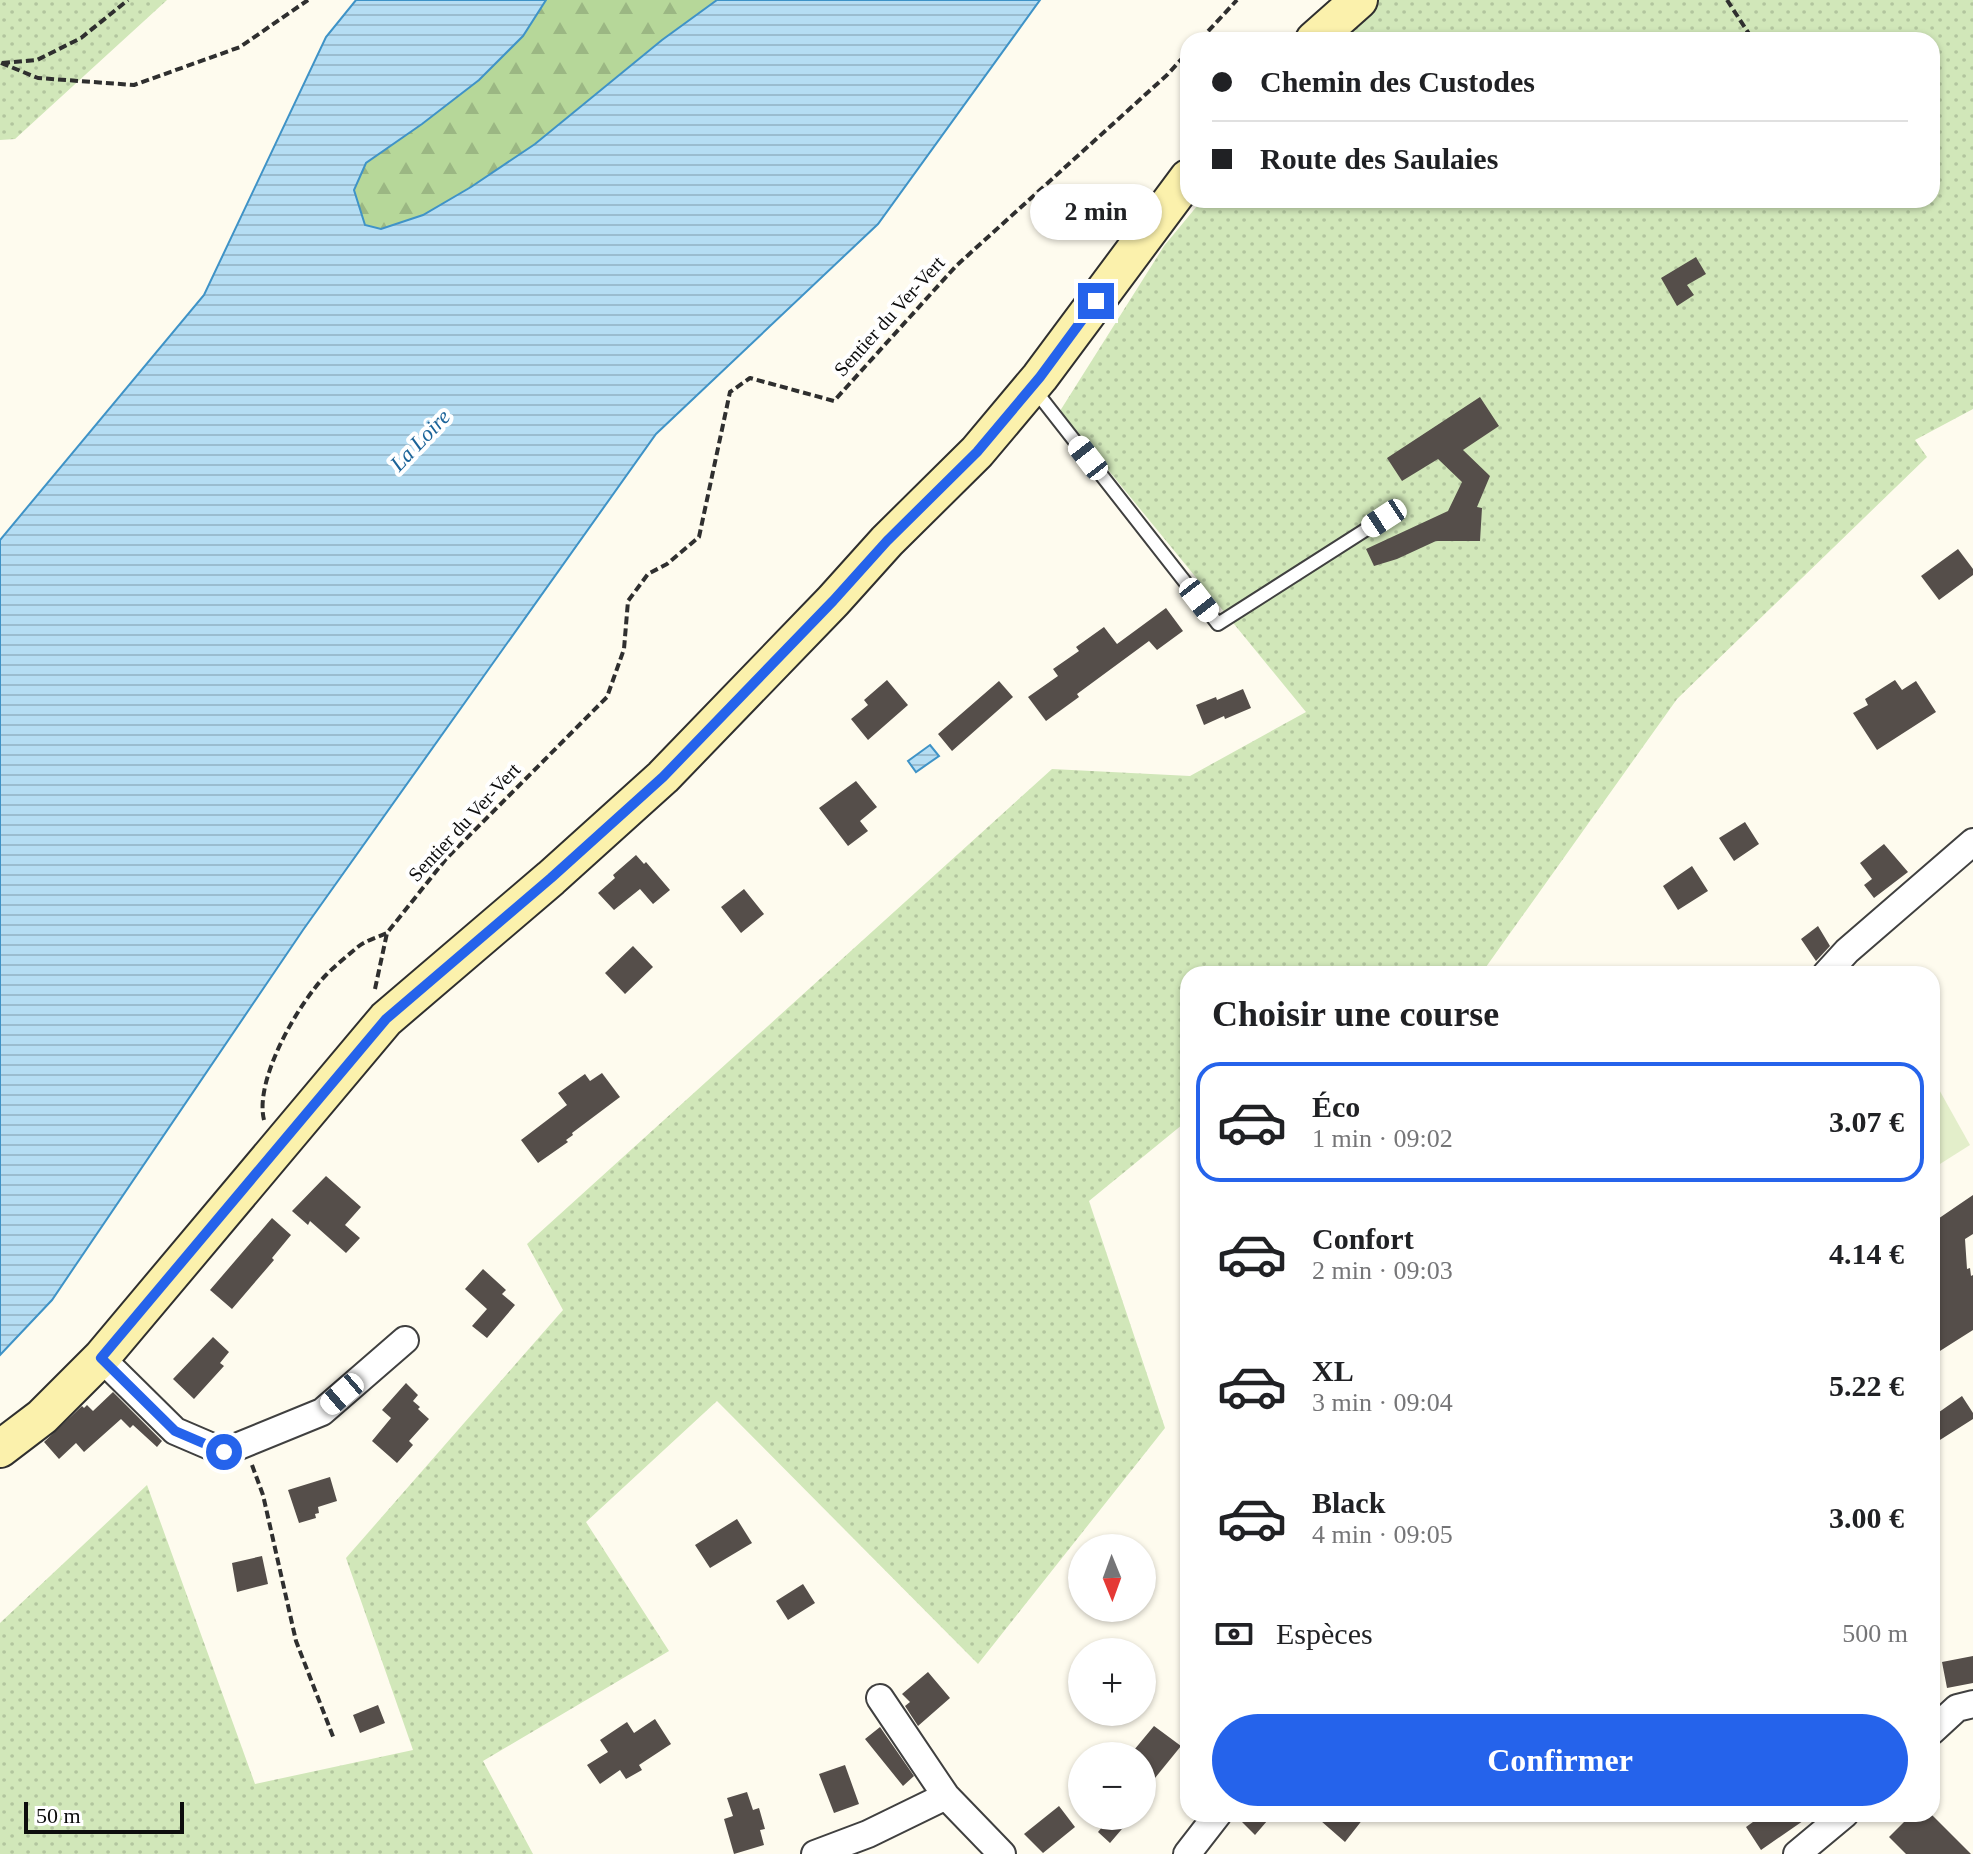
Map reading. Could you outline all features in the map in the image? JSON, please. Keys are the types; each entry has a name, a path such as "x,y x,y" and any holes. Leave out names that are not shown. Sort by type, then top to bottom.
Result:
{"street":[{"path":"1323,32 1359,0"},
{"path":"0,1449 42,1417 101,1358 386,1019 663,777 887,541 977,452 1032,387 1180,189"},
{"path":"1833,966 1973,842"},
{"path":"101,1358 175,1431 224,1452 322,1412 405,1340"},
{"path":"880,1698 946,1796 1002,1854"},
{"path":"1940,1724 1957,1708 1973,1704"},
{"path":"815,1854 868,1834 946,1796"},
{"path":"1196,1851 1213,1822"},
{"path":"1797,1854 1835,1822"}],"lane":[{"path":"1032,387 1218,624 1384,518"}],"path":[{"path":"1,63 37,60 81,38 128,0"},
{"path":"1,63 38,78 134,85 240,47 308,0"},
{"path":"1207,32 1237,0"},
{"path":"1727,0 1748,32"},
{"name":"Sentier du Ver-Vert","path":"387,933 446,859 607,697 624,649 628,601 648,574 667,564 699,537 730,392 750,378 834,401 956,266 1180,61"},
{"path":"372,997 378,983 387,933"},
{"path":"266,1126 262,1110 263,1094 277,1049 301,1008 325,977 352,952 387,933"},
{"path":"244,1444 263,1495 296,1641 334,1739"}],"green space":[{"path":"0,0 167,0 15,139 0,140"},
{"path":"546,0 717,0 662,40 535,144 471,187 423,215 381,229 365,225 354,190 366,163 479,80 523,36"},
{"path":"1373,0 1973,0 1973,409 1915,440 1927,457 1677,699 1487,966 1180,966 1180,1127 1089,1201 1165,1428 1081,1534 1068,1534 1068,1550 978,1664 717,1401 586,1522 669,1651 483,1761 533,1854 0,1854 0,1623 147,1485 255,1784 413,1750 346,1558 563,1310 527,1244 1052,769 1190,776 1306,712 1060,411 1164,246 1195,208 1940,208 1940,32 1343,32"},
{"path":"1940,1091 1970,1145 1940,1164"}],"water":[{"name":"La Loire","path":"356,0 546,0 523,36 479,80 366,163 354,190 365,225 381,229 423,215 535,144 662,40 717,0 1040,0 878,224 656,434 303,930 52,1300 0,1355 0,540 204,295 326,37"},
{"path":"930,745 939,756 916,772 908,761"}],"building":[{"path":"1696,257 1706,274 1687,285 1694,295 1677,306 1661,278"},
{"path":"1480,397 1499,426 1463,450 1490,476 1477,507 1482,508 1480,541 1436,541 1374,566 1366,549 1448,511 1462,482 1438,459 1402,481 1387,458"},
{"path":"1958,549 1973,569 1973,575 1939,600 1921,576"},
{"path":"1166,608 1183,631 1157,650 1149,641 1046,721 1028,697 1058,676 1053,669 1079,651 1076,647 1104,627 1117,644"},
{"path":"887,680 908,705 868,740 851,719 868,705 864,700"},
{"path":"1895,680 1902,690 1916,681 1936,712 1877,750 1853,713 1868,705 1865,699"},
{"path":"999,681 1013,697 952,751 938,734"},
{"path":"1243,689 1251,708 1204,725 1196,705"},
{"path":"856,781 877,807 860,821 868,831 848,846 819,808"},
{"path":"1745,822 1759,844 1734,861 1719,838"},
{"path":"1884,844 1908,872 1874,898 1864,885 1872,879 1860,863"},
{"path":"636,855 670,890 653,904 640,889 614,910 598,893"},
{"path":"1692,866 1708,891 1678,910 1663,886"},
{"path":"744,889 764,914 741,933 721,907"},
{"path":"1818,926 1830,946 1816,961 1801,939"},
{"path":"633,946 653,967 625,994 605,973"},
{"path":"602,1073 620,1097 572,1133 566,1140 568,1142 538,1163 521,1140 567,1105 558,1093 585,1074 590,1081"},
{"path":"326,1176 361,1207 345,1225 360,1238 346,1253 310,1221 308,1225 292,1211"},
{"path":"1973,1195 1973,1234 1965,1239 1967,1269 1970,1268 1973,1275 1973,1330 1940,1351 1940,1218"},
{"path":"272,1218 291,1235 232,1309 210,1290"},
{"path":"483,1269 506,1290 502,1294 515,1305 487,1338 472,1326 487,1309 465,1289"},
{"path":"213,1337 229,1352 220,1363 224,1366 194,1399 173,1379"},
{"path":"406,1383 418,1395 413,1401 420,1407 418,1409 429,1419 409,1441 413,1445 397,1463 372,1441 391,1418 382,1410"},
{"path":"113,1392 162,1441 157,1447 133,1425 130,1428 121,1419 84,1452 76,1443 59,1459 44,1442 82,1406 87,1405 93,1411"},
{"path":"1962,1396 1973,1413 1973,1419 1940,1440 1940,1411"},
{"path":"330,1477 337,1501 318,1507 316,1518 299,1523 288,1490"},
{"path":"737,1519 752,1543 710,1568 695,1545"},
{"path":"262,1556 268,1584 237,1592 232,1563"},
{"path":"803,1584 815,1603 788,1620 776,1601"},
{"path":"1973,1656 1973,1683 1947,1688 1942,1662"},
{"path":"928,1672 950,1698 918,1726 905,1706 910,1702 902,1694"},
{"path":"378,1705 385,1723 360,1733 353,1715"},
{"path":"655,1719 671,1744 639,1765 642,1770 626,1779 620,1770 600,1784 587,1765 608,1752 600,1740 627,1722 634,1733"},
{"path":"1154,1726 1180,1747 1156,1777 1156,1742 1141,1742"},
{"path":"880,1727 914,1776 903,1786 865,1739"},
{"path":"845,1765 859,1804 834,1813 819,1774"},
{"path":"747,1792 753,1810 759,1808 765,1829 760,1830 764,1845 734,1854 724,1819 733,1816 727,1798"},
{"path":"1059,1806 1068,1818 1068,1830 1071,1830 1043,1853 1024,1834"},
{"path":"1242,1822 1266,1822 1255,1835"},
{"path":"1322,1822 1361,1822 1345,1842"},
{"path":"1753,1822 1801,1822 1761,1850 1746,1827"},
{"path":"1904,1822 1939,1822 1971,1854 1906,1854 1889,1837"},
{"path":"1100,1830 1121,1830 1110,1843 1098,1832"}],"route":[{"path":"224,1452 175,1431 101,1358 386,1019 663,777 887,541 977,452 1040,377 1096,301"}]}
